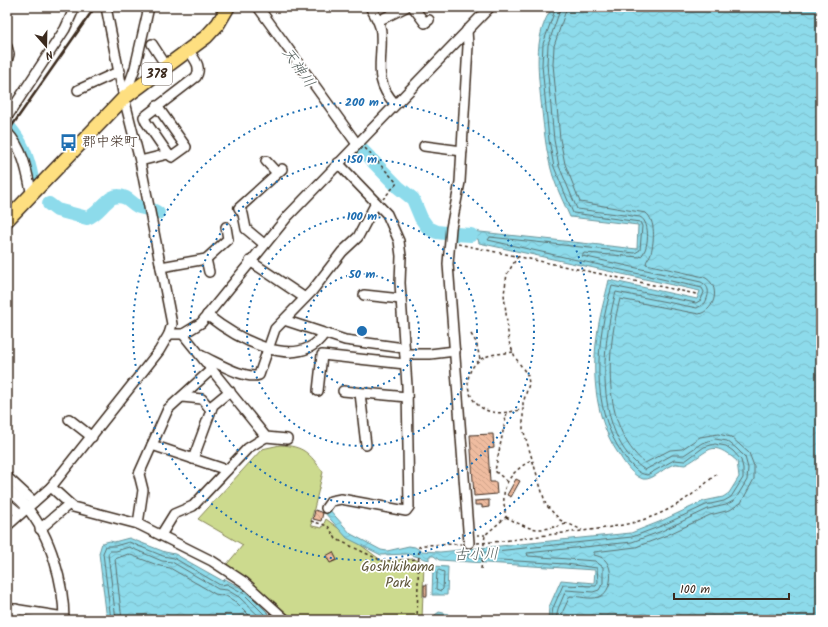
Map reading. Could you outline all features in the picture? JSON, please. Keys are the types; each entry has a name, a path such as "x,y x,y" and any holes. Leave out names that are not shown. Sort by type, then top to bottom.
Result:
{"highway":[{"name":"378","path":"7,220 32,196 124,98 189,51 210,33 228,7"}],"street":[{"path":"7,117 65,30 75,7"},
{"path":"7,526 51,487 92,437 159,351 169,334 172,324 172,316 140,161 124,98 120,71 106,7"},
{"path":"124,98 135,68 149,7"},
{"path":"258,7 358,143"},
{"path":"370,7 378,21 381,32 379,70 386,94 395,104"},
{"path":"378,21 406,7"},
{"path":"413,7 425,23 429,20"},
{"path":"169,334 183,334 193,329 207,315 264,244 338,162 490,7"},
{"path":"467,30 468,46 460,182 449,247 448,264 468,543"},
{"path":"152,44 167,67"},
{"path":"7,47 9,54 7,61"},
{"path":"157,106 186,147 172,157 168,154 144,117 157,106 196,77 199,71 198,65 189,51"},
{"path":"78,90 120,71"},
{"path":"7,132 20,149 32,196"},
{"path":"424,146 462,151"},
{"path":"140,161 168,154"},
{"path":"264,244 246,229 243,214 239,208 280,171 266,161"},
{"path":"326,508 331,501 341,499 406,511 409,507 407,397 401,299 400,241 386,214 338,162"},
{"path":"202,356 246,376 254,377 261,372 267,349 275,330 305,298 342,252 358,237 377,204"},
{"path":"161,267 206,260 228,239 226,227"},
{"path":"206,260 209,272"},
{"path":"250,261 305,298"},
{"path":"364,295 401,299"},
{"path":"207,315 222,327 267,349 285,352 310,347 320,340 324,334"},
{"path":"284,320 345,340 404,351 430,354 455,351"},
{"path":"183,334 266,437"},
{"path":"318,390 322,355 405,364"},
{"path":"138,524 143,490 139,474 168,409 212,369"},
{"path":"193,459 213,405 230,391"},
{"path":"343,391 407,397"},
{"path":"360,393 366,445"},
{"path":"182,397 202,399 211,410"},
{"path":"69,420 92,437"},
{"path":"161,535 174,514 193,506 248,448 266,437 287,439"},
{"path":"152,445 227,470"},
{"path":"7,477 31,505 49,548 61,587 64,619 12,609 15,620"},
{"path":"51,487 68,505 138,524 212,561 244,582 286,620"},
{"path":"7,489 31,505"},
{"path":"7,503 20,514"},
{"path":"40,529 68,505"}],"path":[{"path":"358,143 395,184 377,204"},
{"path":"449,247 460,243 696,294"},
{"path":"518,256 507,274 504,294 509,342 513,352 528,376 529,384 522,410 523,429 531,460 546,505 552,513 567,524 584,531"},
{"path":"471,334 476,342 480,359"},
{"path":"513,352 487,356 480,359 472,368 468,378 468,388 476,404 483,409 492,412 522,410"},
{"path":"507,412 495,471 507,482"},
{"path":"506,517 503,501 505,485 515,470 531,460"},
{"path":"417,620 419,547 423,545 484,543 623,526 656,516 687,499 716,474"},
{"path":"506,517 526,528 548,529 567,524"},
{"path":"477,535 485,535 506,517"},
{"path":"311,521 328,526 336,539 382,561 419,559"},
{"path":"481,568 485,535"}],"green space":[{"name":"Goshikihama Park","path":"280,445 295,447 310,455 323,472 311,521 312,526 322,528 326,519 382,561 414,559 424,563 422,620 291,620 227,564 243,545 198,519 262,449"}],"water":[{"path":"553,7 821,7 821,620 548,620 549,607 561,580 594,583 595,570 439,560 434,556 429,556 429,560 408,554 381,555 347,538 324,512 328,508 351,534 381,550 387,551 409,546 415,547 421,551 440,552 631,533 704,501 723,497 729,493 739,477 737,461 728,454 716,448 711,449 685,465 672,465 651,478 643,479 639,477 627,466 612,443 605,429 597,399 595,383 595,351 599,322 609,280 697,299 700,291 479,243 478,239 470,238 471,231 637,249 638,225 570,217 559,193 549,162 545,140 538,71 539,44 542,31 546,18"},
{"path":"129,538 165,552 175,554 223,581 225,579 245,590 275,620 107,620 99,553 102,543 110,541 114,542"},
{"path":"433,566 448,567 447,595 432,595"},
{"path":"439,612 448,614 450,620 434,620 435,615"}],"building":[{"path":"493,434 494,448 488,449 490,482 496,482 497,494 474,496 470,435"},
{"path":"516,479 520,481 511,497 507,495"},
{"path":"489,500 489,507 482,508 482,505 475,505 475,501"},
{"path":"315,510 323,513 321,521 313,519"},
{"path":"333,552 337,560 330,563 326,556"},
{"path":"424,585 427,585 427,596 424,596"}],"waterway":[{"name":"古小川","path":"7,125 24,150 32,179"},
{"name":"天神川","path":"359,147 398,187 413,199 421,218 428,228 437,232 445,233"},
{"name":"古小川","path":"49,204 57,210 87,218 97,212 110,199 120,196 140,207 153,210 158,213"},
{"name":"天神川","path":"455,234 471,235"}],"railway":[{"path":"7,133 95,7"}],"place":[{"name":"郡中栄町","path":"69,142"}]}
